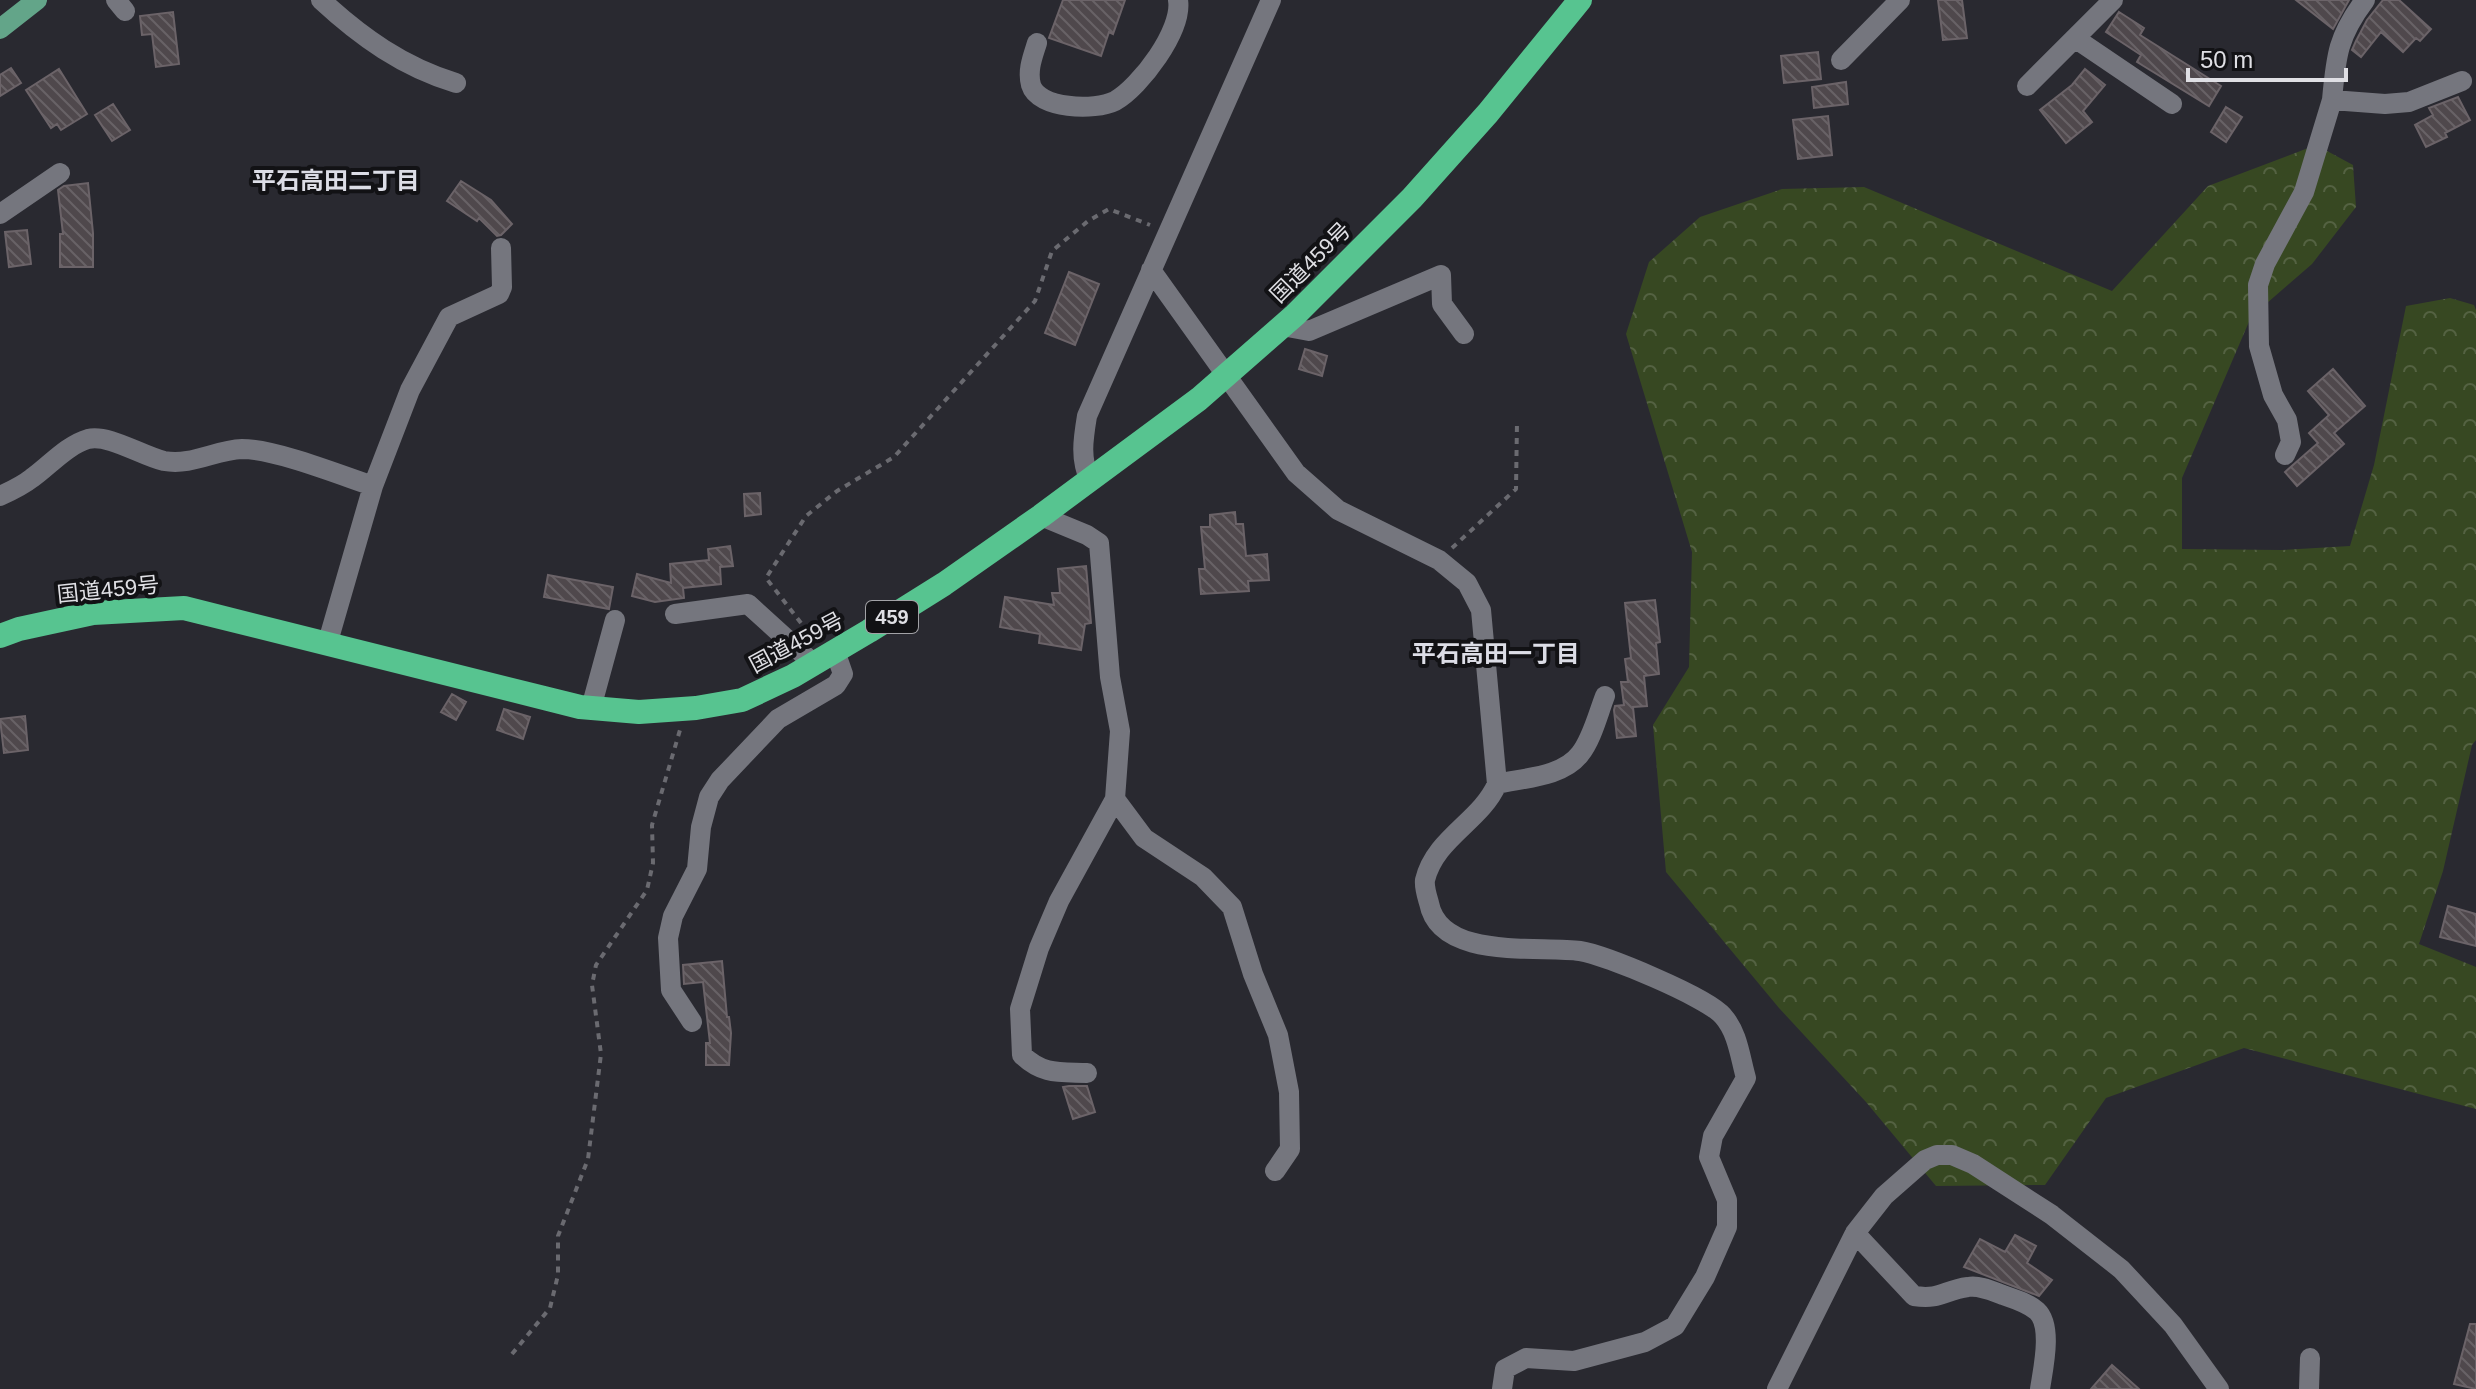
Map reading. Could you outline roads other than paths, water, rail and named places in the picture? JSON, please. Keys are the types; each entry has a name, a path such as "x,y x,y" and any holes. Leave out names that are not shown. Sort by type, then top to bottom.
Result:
{"highway":[{"name":"国道459号","path":"0,636 33,625 93,613 184,608 591,708 639,712 742,700 825,657 944,584 1199,399 1282,326 1412,198 1488,113 1580,0"}],"main road":[{"path":"0,29 37,0"}],"street":[{"path":"321,0 356,32 388,53 456,83"},
{"path":"1037,43 1029,69 1031,86 1037,95 1066,106 1091,107 1115,101 1146,72 1171,36 1178,0"},
{"path":"1841,60 1900,0"},
{"path":"2027,86 2113,0"},
{"path":"2285,455 2291,442 2287,420 2273,395 2259,346 2258,285 2265,264 2304,192 2332,100 2336,55 2347,24 2365,0"},
{"path":"1090,481 1083,466 1087,416 1266,4"},
{"path":"2076,39 2172,104"},
{"path":"2332,100 2385,104 2409,102 2462,81"},
{"path":"0,214 60,173"},
{"path":"327,645 373,486 410,390 449,317 499,294 502,287 501,248"},
{"path":"1151,270 1296,473 1338,510 1439,560 1467,583 1481,610 1497,784 1491,797 1437,852 1424,882 1430,910 1443,928 1491,948 1582,951 1676,986 1722,1014 1736,1036 1746,1078 1713,1136 1709,1157 1727,1200 1727,1227 1705,1277 1675,1326 1645,1342 1574,1361 1526,1358 1505,1369 1502,1389"},
{"path":"1282,326 1309,331 1441,275 1442,304 1464,334"},
{"path":"0,496 32,479 78,443 101,438 163,461 196,461 226,451 251,449 373,486"},
{"path":"1041,516 1099,543 1110,677 1120,731 1115,799 1059,901 1039,948 1020,1009 1022,1055 1036,1068 1087,1073"},
{"path":"675,614 748,604 825,657 843,674 836,685 778,719 720,780 709,797 701,827 697,869 673,916 668,938 671,990 692,1022"},
{"path":"591,708 615,620"},
{"path":"1497,784 1552,772 1570,764 1582,753 1605,696"},
{"path":"1115,799 1144,838 1203,877 1232,907 1253,974 1278,1035 1289,1092 1290,1149 1275,1171"},
{"path":"1777,1389 1855,1233 1884,1196 1925,1160 1937,1155 1963,1159 2052,1215 2121,1269 2173,1325 2219,1389"},
{"path":"1855,1233 1914,1296 1931,1298 1966,1287 1980,1287 2026,1303 2036,1310 2043,1318 2046,1348 2040,1389"},
{"path":"2309,1389 2310,1358"}],"district":[{"name":"平石高田二丁目","path":"336,181"},
{"name":"平石高田一丁目","path":"1496,654"}]}
